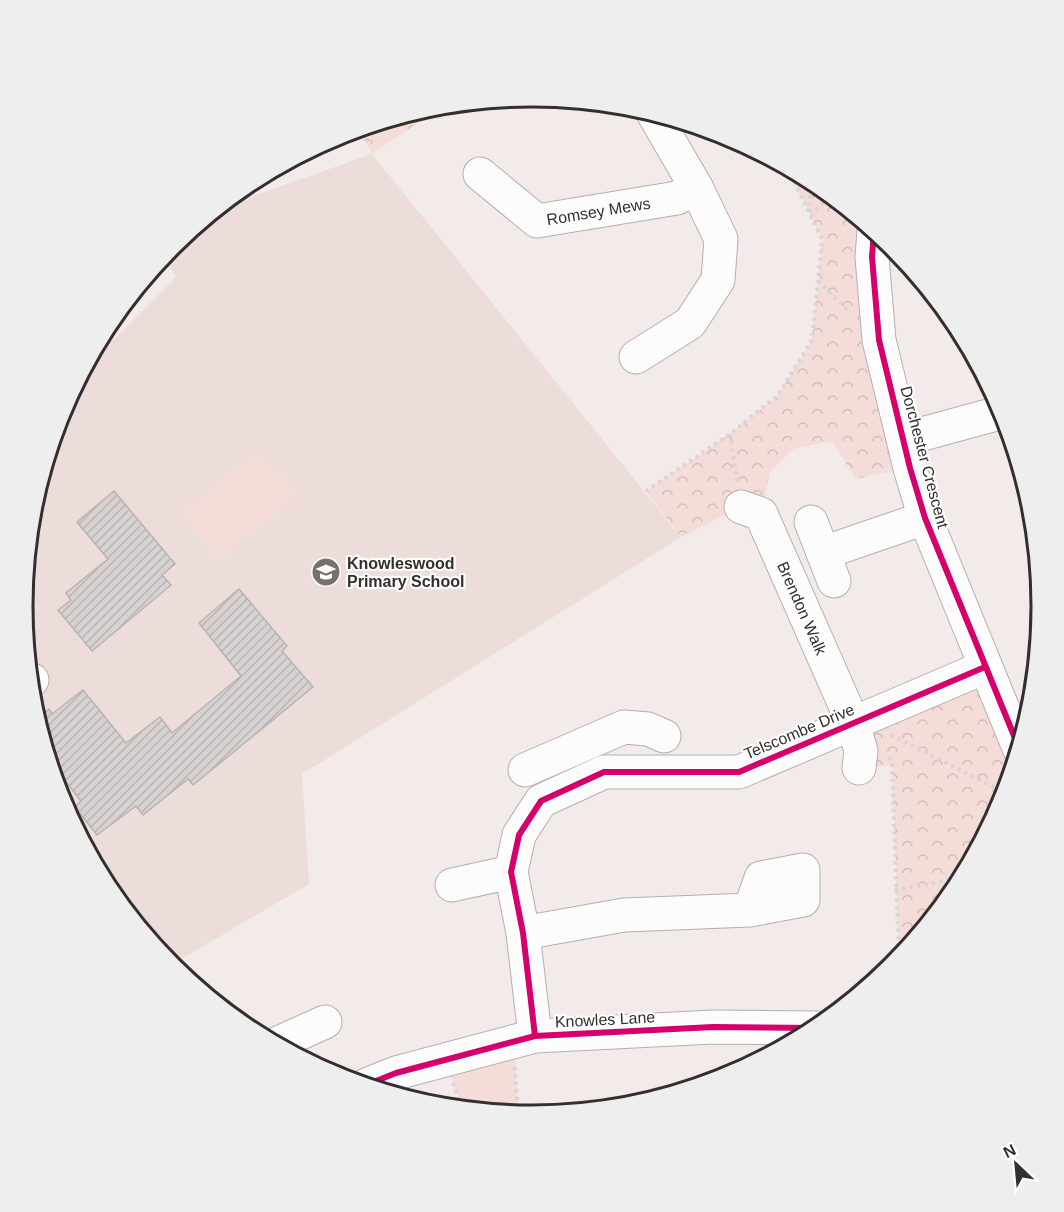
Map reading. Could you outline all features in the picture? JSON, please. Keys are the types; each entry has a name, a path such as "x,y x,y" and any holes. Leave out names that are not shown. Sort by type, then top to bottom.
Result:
{"street":[{"path":"636,357 690,323 718,280 721,239 696,187 659,124"},
{"name":"Romsey Mews","path":"480,174 537,221 676,198 696,187"},
{"name":"Dorchester Crescent","path":"873,242 872,257 879,340 925,518 1014,736"},
{"path":"904,439 993,415"},
{"name":"Brendon Walk","path":"741,507 761,514 863,718 861,751 874,762"},
{"path":"811,522 828,567 925,518"},
{"name":"Telscombe Drive","path":"524,1039 523,933 511,872 519,835 541,801 604,772 739,772 985,668"},
{"path":"525,770 624,727 648,729 664,736"},
{"path":"591,741 604,772"},
{"path":"452,885 511,872"},
{"path":"523,933 622,902 750,910"},
{"path":"285,1040 325,1022"},
{"name":"Knowles Lane","path":"377,1081 396,1073 524,1039 713,1027 798,1028"}],"path":[{"path":"646,491 730,434 778,395 812,340 822,239 794,181"},
{"path":"810,192 810,216"},
{"path":"810,216 824,202"},
{"path":"730,434 741,507"},
{"path":"863,718 879,729 996,788"},
{"path":"874,762 891,764 898,945"},
{"path":"895,890 949,880"},
{"path":"519,1105 524,1039"}],"shaded area":[{"name":"Knowleswood Primary School","path":"372,154 681,537 302,774 309,884 180,960 136,910 100,856 84,827 59,766 37,671 34,639 34,573 43,509 59,446 84,385 100,356 105,348 176,277 169,264 203,231 244,199"}],"green space":[{"path":"422,120 372,154 362,137"},
{"path":"794,182 836,210 876,245 910,468 855,479 833,441 793,449 770,472 761,514 741,507 681,537 646,491 730,434 778,395 812,340 822,239"},
{"path":"258,450 295,496 219,559 180,514"},
{"path":"985,667 1014,736 993,797 964,856 928,910 899,944 892,765 859,768 874,714"},
{"path":"514,1042 517,1105 458,1099 446,1059"}],"building":[{"path":"114,491 175,564 162,575 171,585 92,651 58,610 71,600 66,593 108,559 77,522"},
{"path":"239,589 287,646 282,651 313,687 193,785 188,779 143,815 136,806 97,835 75,807 81,801 64,780 45,713 49,709 52,714 83,690 126,743 160,717 172,733 241,676 199,623"}],"cycle path":[{"path":"873,242 872,257 879,340 910,468 925,518 1014,735"},
{"path":"535,1036 523,933 511,872 519,835 541,801 604,772 739,772 985,667"},
{"path":"377,1081 396,1073 535,1036 713,1027 798,1028"}],"place":[{"name":"Knowleswood Primary School","path":"326,572"}]}
